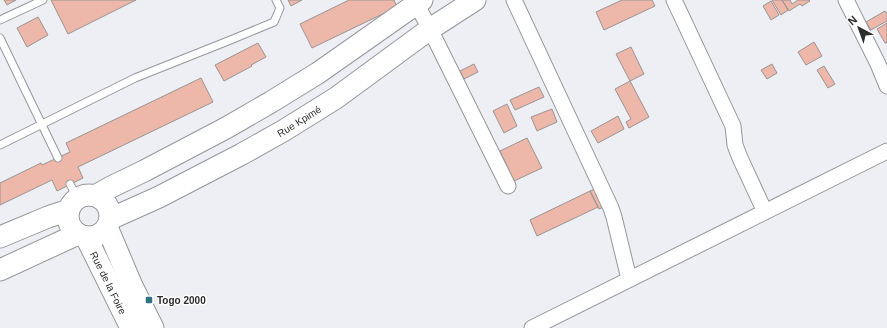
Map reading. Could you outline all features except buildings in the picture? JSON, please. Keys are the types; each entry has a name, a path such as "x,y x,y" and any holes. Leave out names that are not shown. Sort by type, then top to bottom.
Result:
{"main road":[{"name":"Rue Kpimé","path":"108,223 242,154 283,131 336,98 430,29 475,0"},
{"path":"0,237 48,217 78,197 111,187 226,128 318,73 417,1"},
{"path":"0,270 82,235 96,236 104,231 108,223 109,210 107,205 104,202 78,197"},
{"path":"78,197 68,214 71,227 82,235"},
{"path":"108,223 132,286 153,328"},
{"name":"Rue de la Foire","path":"82,235 131,328"}],"street":[{"path":"514,0 611,208 629,279"},
{"path":"674,0 733,126 735,145 765,212"},
{"path":"846,0 878,64 887,86"},
{"path":"417,1 508,186"},
{"path":"532,328 887,151"}],"lane":[{"path":"0,20 43,0"},
{"path":"0,145 135,78 274,22 280,8 276,0"},
{"path":"0,38 58,158"}],"place":[{"name":"Togo 2000","path":"149,300"}]}
